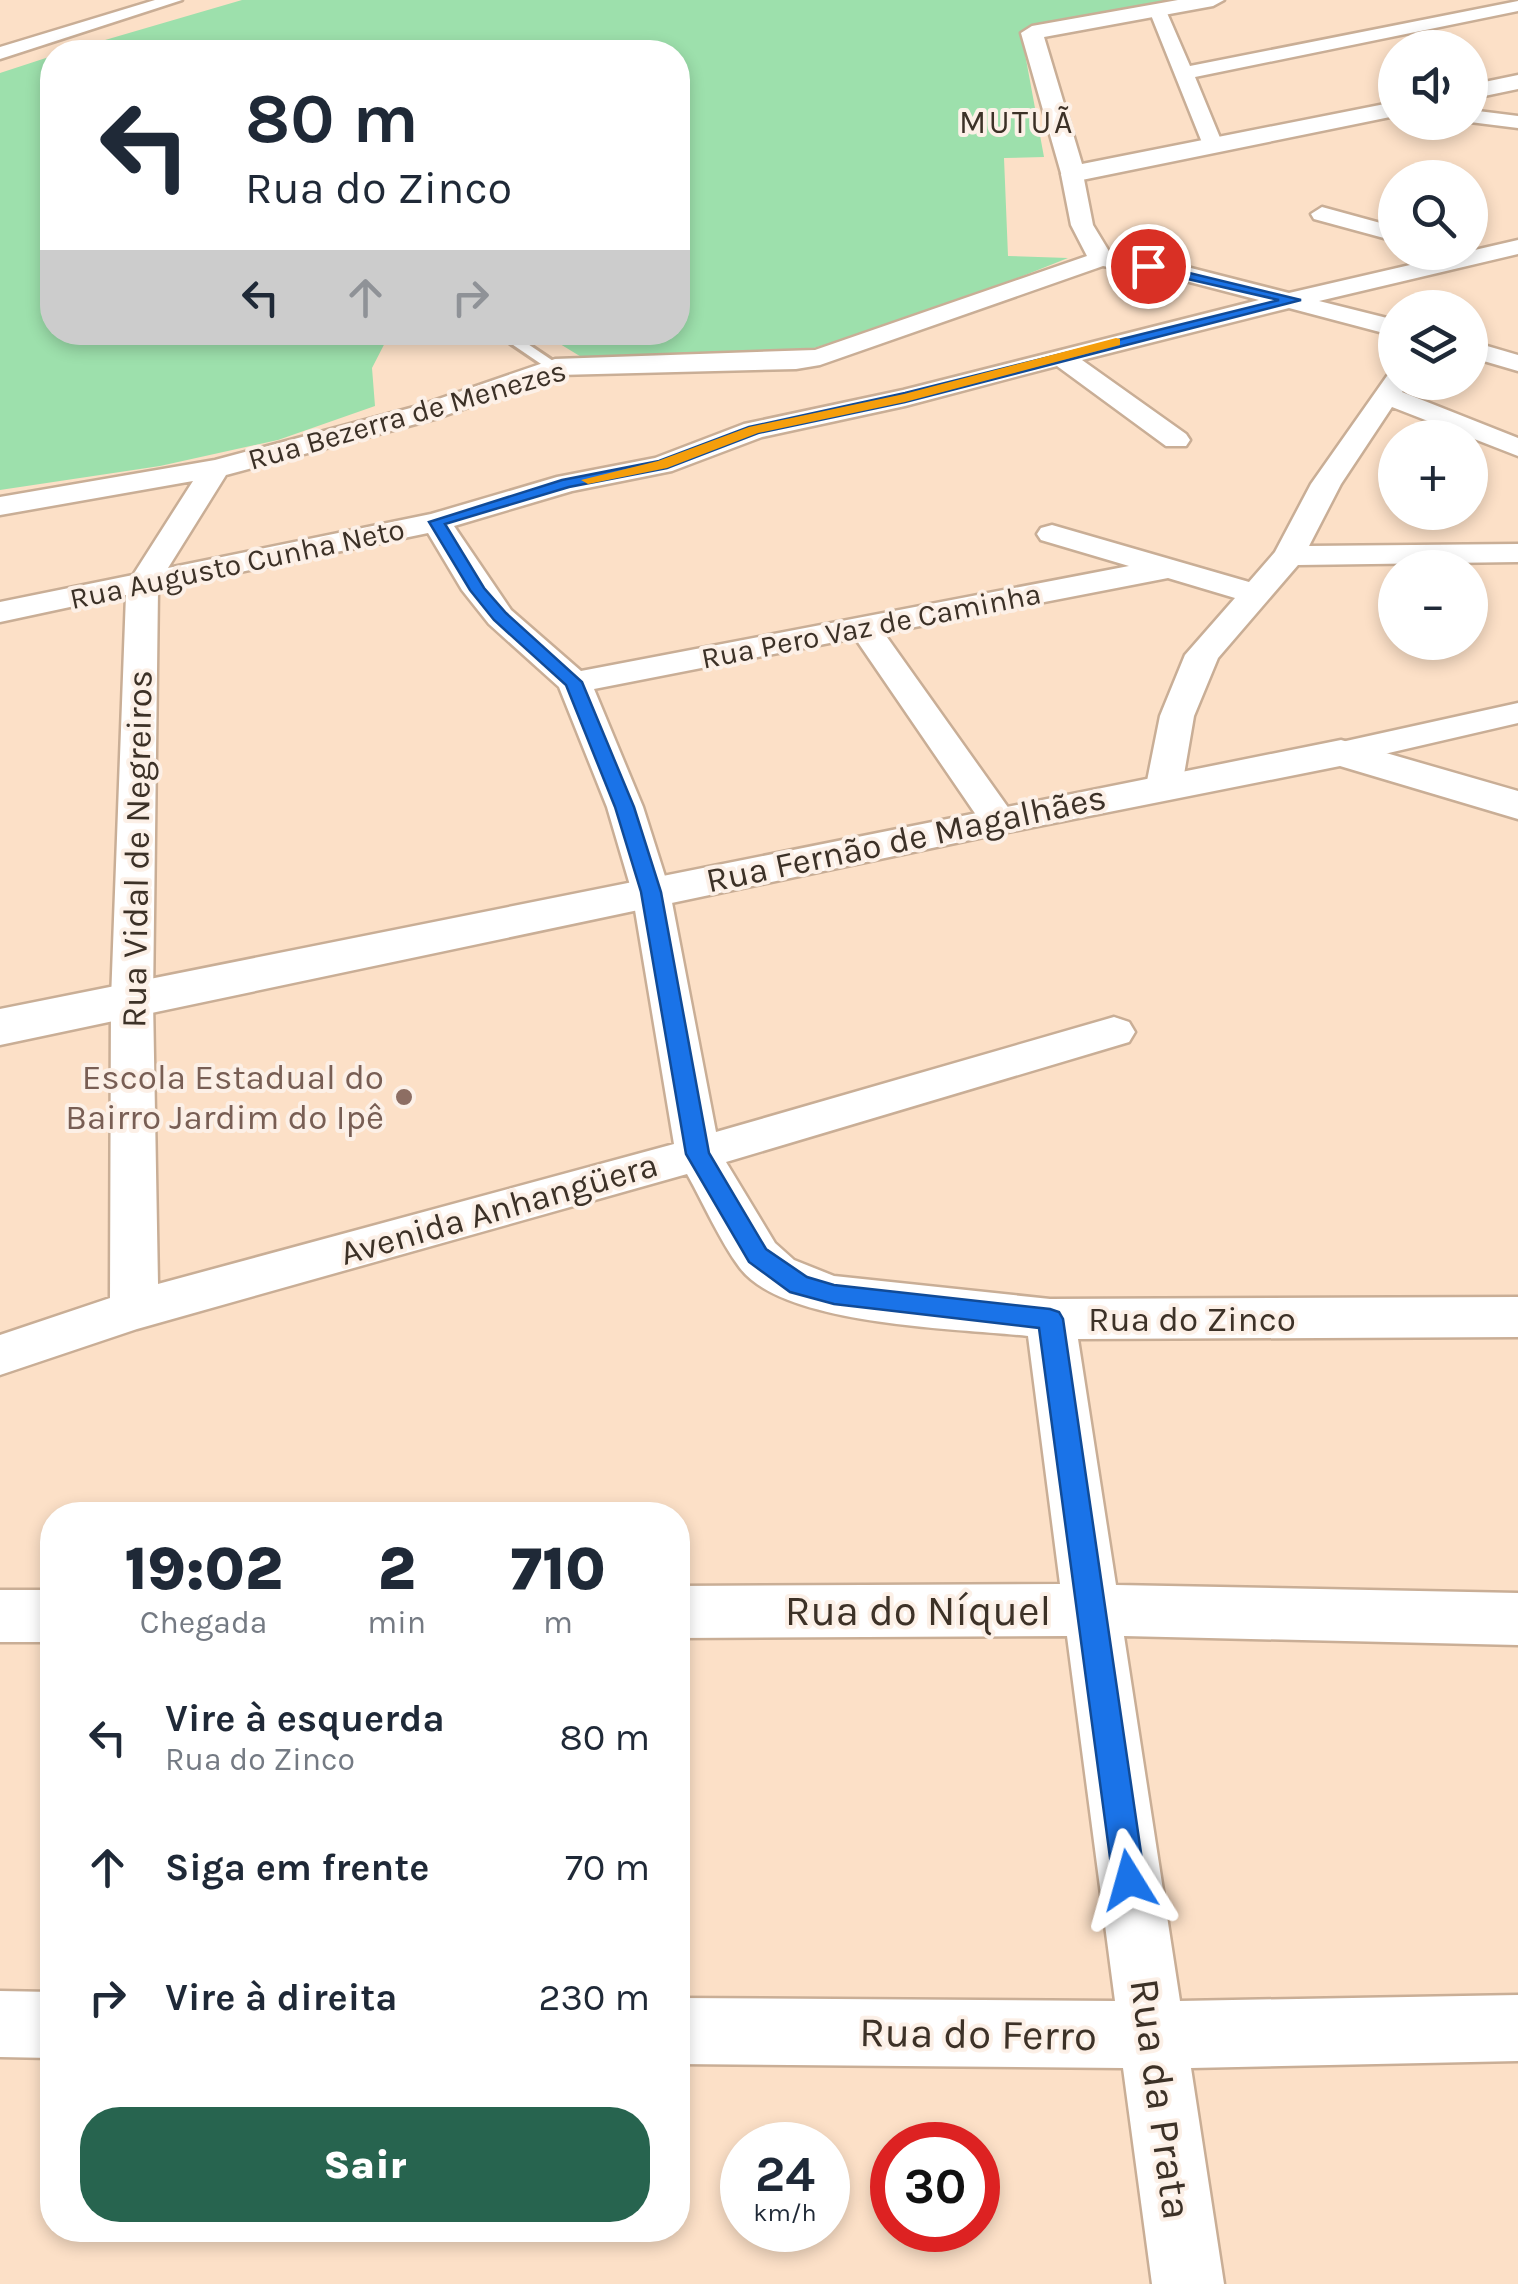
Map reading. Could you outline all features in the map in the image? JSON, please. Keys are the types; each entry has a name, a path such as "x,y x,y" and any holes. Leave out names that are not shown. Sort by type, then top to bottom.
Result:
{"street":[{"path":"0,53 172,0"},
{"path":"1213,0 1032,33 1072,174 1082,225 1101,259 1183,273 1378,323"},
{"path":"71,6 104,19"},
{"path":"1184,72 1518,6"},
{"path":"1158,10 1214,145"},
{"path":"1488,88 1518,82"},
{"path":"1072,174 1378,112"},
{"path":"1488,118 1518,122"},
{"path":"1322,214 1378,229"},
{"name":"Rua Augusto Cunha Neto","path":"1488,254 1518,247"},
{"name":"Rua Bezerra de Menezes","path":"0,506 215,469 400,420 555,367 796,361 820,357 1101,259"},
{"path":"1488,261 1518,266"},
{"name":"Rua Augusto Cunha Neto","path":"0,612 436,522 567,483 648,469 754,430 905,398 1060,356 1419,270"},
{"path":"1488,354 1518,362"},
{"path":"1060,356 1176,440"},
{"path":"1164,786 1176,716 1202,655 1289,556 1326,484 1383,400"},
{"path":"1414,400 1518,448"},
{"path":"142,584 215,469"},
{"path":"436,522 478,590 500,616 574,682 625,807 651,892 698,1154"},
{"path":"1052,534 1254,593"},
{"path":"1289,556 1518,553"},
{"name":"Rua Pero Vaz de Caminha","path":"574,682 1169,568"},
{"name":"Rua Vidal de Negreiros","path":"134,1310 132,1000 142,584"},
{"path":"864,628 998,820"},
{"name":"Rua Fernão de Magalhães","path":"0,1027 1164,786 1341,753 1518,713"},
{"path":"1341,753 1518,805"},
{"name":"Avenida Anhangüera","path":"3,1360 134,1310 698,1154 1114,1032"},
{"name":"Rua do Zinco","path":"698,1154 758,1256 799,1285 834,1295 1050,1319 1518,1317"},
{"name":"Rua da Prata","path":"1050,1319 1188,2284"},
{"name":"Rua do Níquel","path":"690,1612 1092,1610 1518,1619"},
{"path":"0,1616 40,1616"},
{"path":"0,2024 40,2025"},
{"name":"Rua do Ferro","path":"690,2031 1150,2035 1518,2028"}],"lane":[{"path":"520,345 555,367"}],"green space":[{"path":"242,0 1177,0 1021,32 1044,157 1004,158 1008,256 1068,258 932,312 791,355 583,358 562,345 690,345 690,40 105,40"},
{"path":"40,60 40,345 384,345 372,368 375,406 278,440 160,466 0,490 0,73"}],"slow traffic":[{"path":"588,480 662,465 754,430 905,398 1116,342"}],"place":[{"name":"Escola Estadual do Bairro Jardim do Ipê","path":"404,1097"}],"district":[{"name":"MUTUÃ","path":"1017,122"}],"route":[{"path":"1129,1880 1050,1319 834,1295 799,1285 758,1256 728,1211 698,1154 651,892 625,807 574,682 522,640 500,616 478,590 436,522 567,483 662,465 754,430 905,398 1122,340 1295,300 1148,266"}]}
